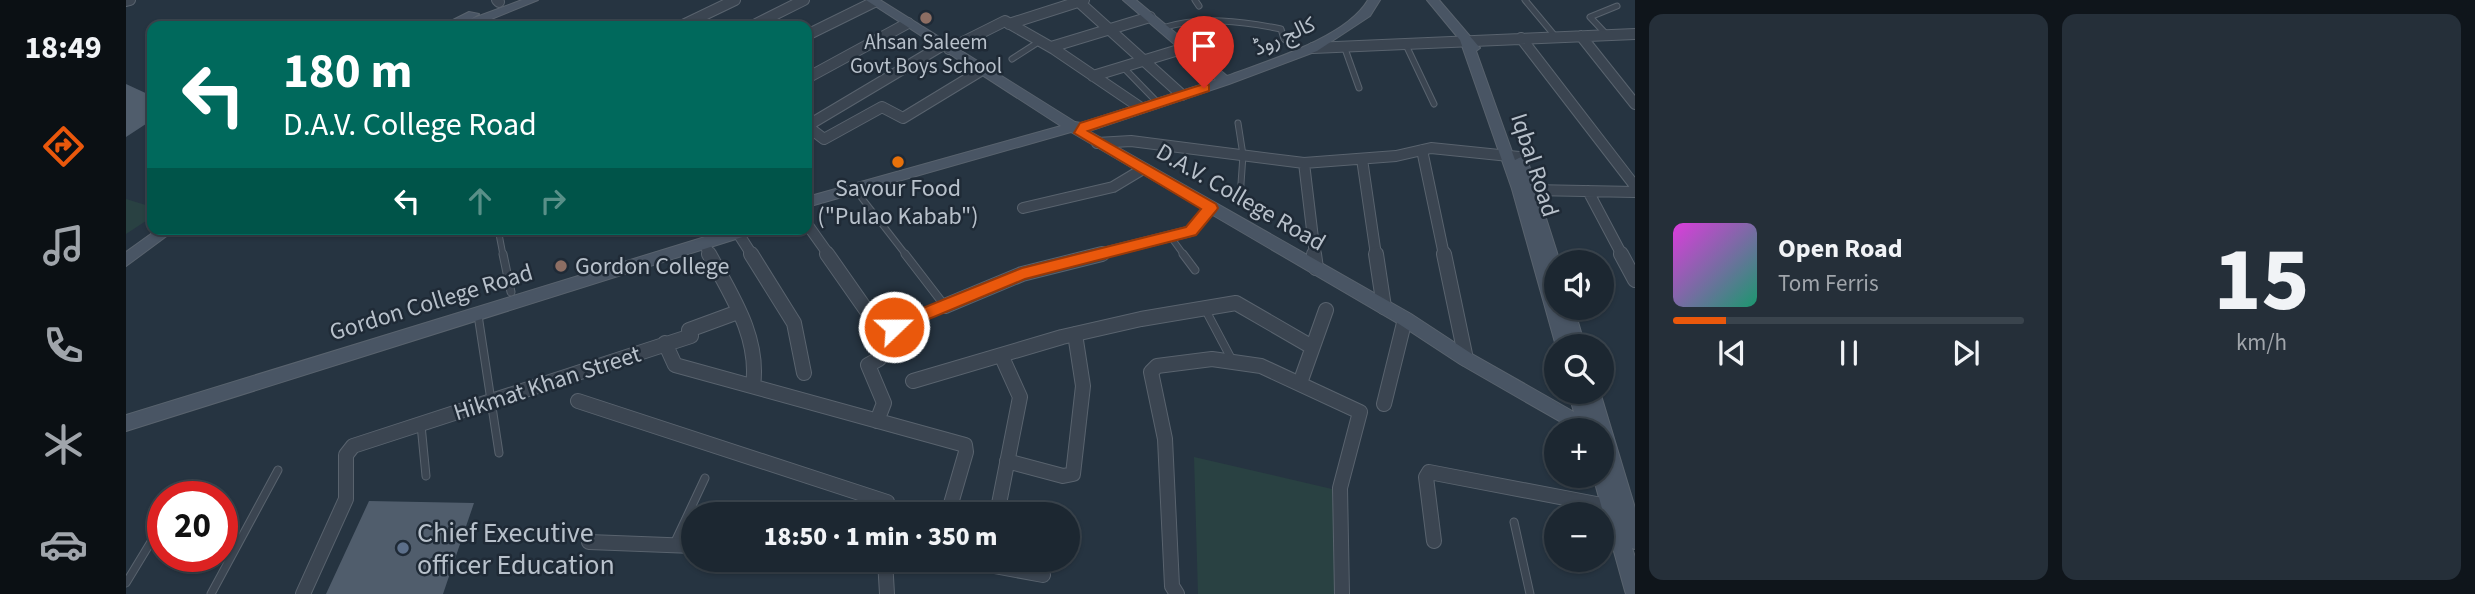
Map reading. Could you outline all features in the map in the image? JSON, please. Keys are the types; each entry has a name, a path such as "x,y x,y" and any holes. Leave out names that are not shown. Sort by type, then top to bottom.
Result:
{"street":[{"path":"477,21 532,0"},
{"path":"691,21 735,0"},
{"path":"762,21 804,0"},
{"path":"1129,0 1225,81"},
{"name":"کالج روڈ","path":"1079,128 1225,81 1308,50 1366,14 1374,0"},
{"name":"Iqbal Road","path":"1433,0 1466,40 1513,157 1561,334"},
{"path":"458,21 500,1"},
{"path":"812,32 873,1"},
{"name":"D.A.V. College Road","path":"873,1 1079,128 1097,143 1405,319 1466,359 1569,418"},
{"path":"1009,24 1081,1 1182,95"},
{"path":"1051,47 1150,17"},
{"path":"812,123 946,47 1001,21 1051,47 1141,108"},
{"path":"812,75 908,23"},
{"path":"1308,50 1466,40 1635,34"},
{"path":"1581,36 1635,104"},
{"path":"1521,38 1635,186"},
{"path":"1093,76 1185,48"},
{"path":"812,130 824,139 881,107 903,118 982,70"},
{"path":"812,212 1079,128"},
{"path":"812,201 1079,128"},
{"path":"1097,143 1131,141 1304,163 1362,159 1431,148 1513,157"},
{"path":"1422,150 1466,359"},
{"name":"Iqbal Road","path":"1513,157 1532,190 1549,250"},
{"path":"1362,159 1384,307"},
{"path":"1304,163 1316,268"},
{"path":"1023,208 1113,187 1143,169"},
{"path":"1532,190 1635,192"},
{"path":"1588,191 1635,280"},
{"path":"945,306 1022,274 1191,231 1210,208"},
{"path":"812,231 869,314 880,355 879,359 868,365 884,403 877,421"},
{"path":"126,247 147,232"},
{"path":"126,260 161,235"},
{"name":"Gordon College Road","path":"126,413 696,235"},
{"name":"Gordon College Road","path":"126,423 731,235"},
{"path":"746,235 794,323 804,373"},
{"path":"704,243 751,337 757,375 753,386"},
{"path":"913,381 1075,334 1141,319 1240,303 1312,348"},
{"path":"1300,383 1325,310"},
{"name":"Hikmat Khan Street","path":"303,594 346,499 348,449 691,336 689,330 738,312"},
{"path":"1384,404 1405,319"},
{"path":"1007,461 1063,476 1073,474 1084,381 1083,358 1075,334"},
{"path":"665,344 676,365 965,445 966,452 951,502"},
{"path":"999,502 1020,397 1001,355"},
{"path":"1177,594 1172,586 1165,439 1151,372 1157,366 1213,359 1261,366 1360,412 1340,488 1342,594"},
{"path":"578,401 887,502"},
{"path":"1434,541 1426,477 1429,472 1586,502"},
{"path":"1614,485 1635,540"},
{"path":"1614,514 1635,591"},
{"path":"589,542 681,546"},
{"path":"886,572 887,594"},
{"path":"1029,572 1042,575"}],"lane":[{"path":"1195,0 1199,6"},
{"path":"1525,0 1556,37"},
{"path":"1607,35 1590,16 1617,6"},
{"path":"1162,28 1177,23 1239,20 1281,29 1284,39 1308,50"},
{"path":"1012,59 1040,41"},
{"path":"1405,43 1434,104"},
{"path":"1344,46 1359,88"},
{"path":"1123,67 1158,103"},
{"path":"1238,123 1243,155 1240,198"},
{"path":"861,197 945,306 894,327"},
{"path":"499,235 511,292"},
{"path":"1170,236 1195,270"},
{"path":"1205,309 1233,362"},
{"path":"478,313 499,453"},
{"path":"421,425 426,476"},
{"path":"211,594 278,470"},
{"path":"673,545 705,478"},
{"path":"1514,522 1530,594"},
{"path":"126,583 147,548"}],"green space":[{"path":"126,199 147,205 147,220 126,234"},
{"path":"1194,457 1332,489 1338,594 1198,594"}],"building":[{"path":"126,84 147,94 147,123 126,137"},
{"name":"Chief Executive officer Education","path":"369,501 474,503 443,594 326,594"}],"place":[{"name":"Ahsan Saleem Govt Boys School","path":"926,18"},
{"name":"Savour Food (\"Pulao Kabab\")","path":"898,162"},
{"name":"Gordon College","path":"561,266"},
{"name":"Chief Executive officer Education","path":"403,548"}],"route":[{"path":"894,327 1022,274 1191,231 1210,208 1081,133 1084,126 1204,88"}]}
